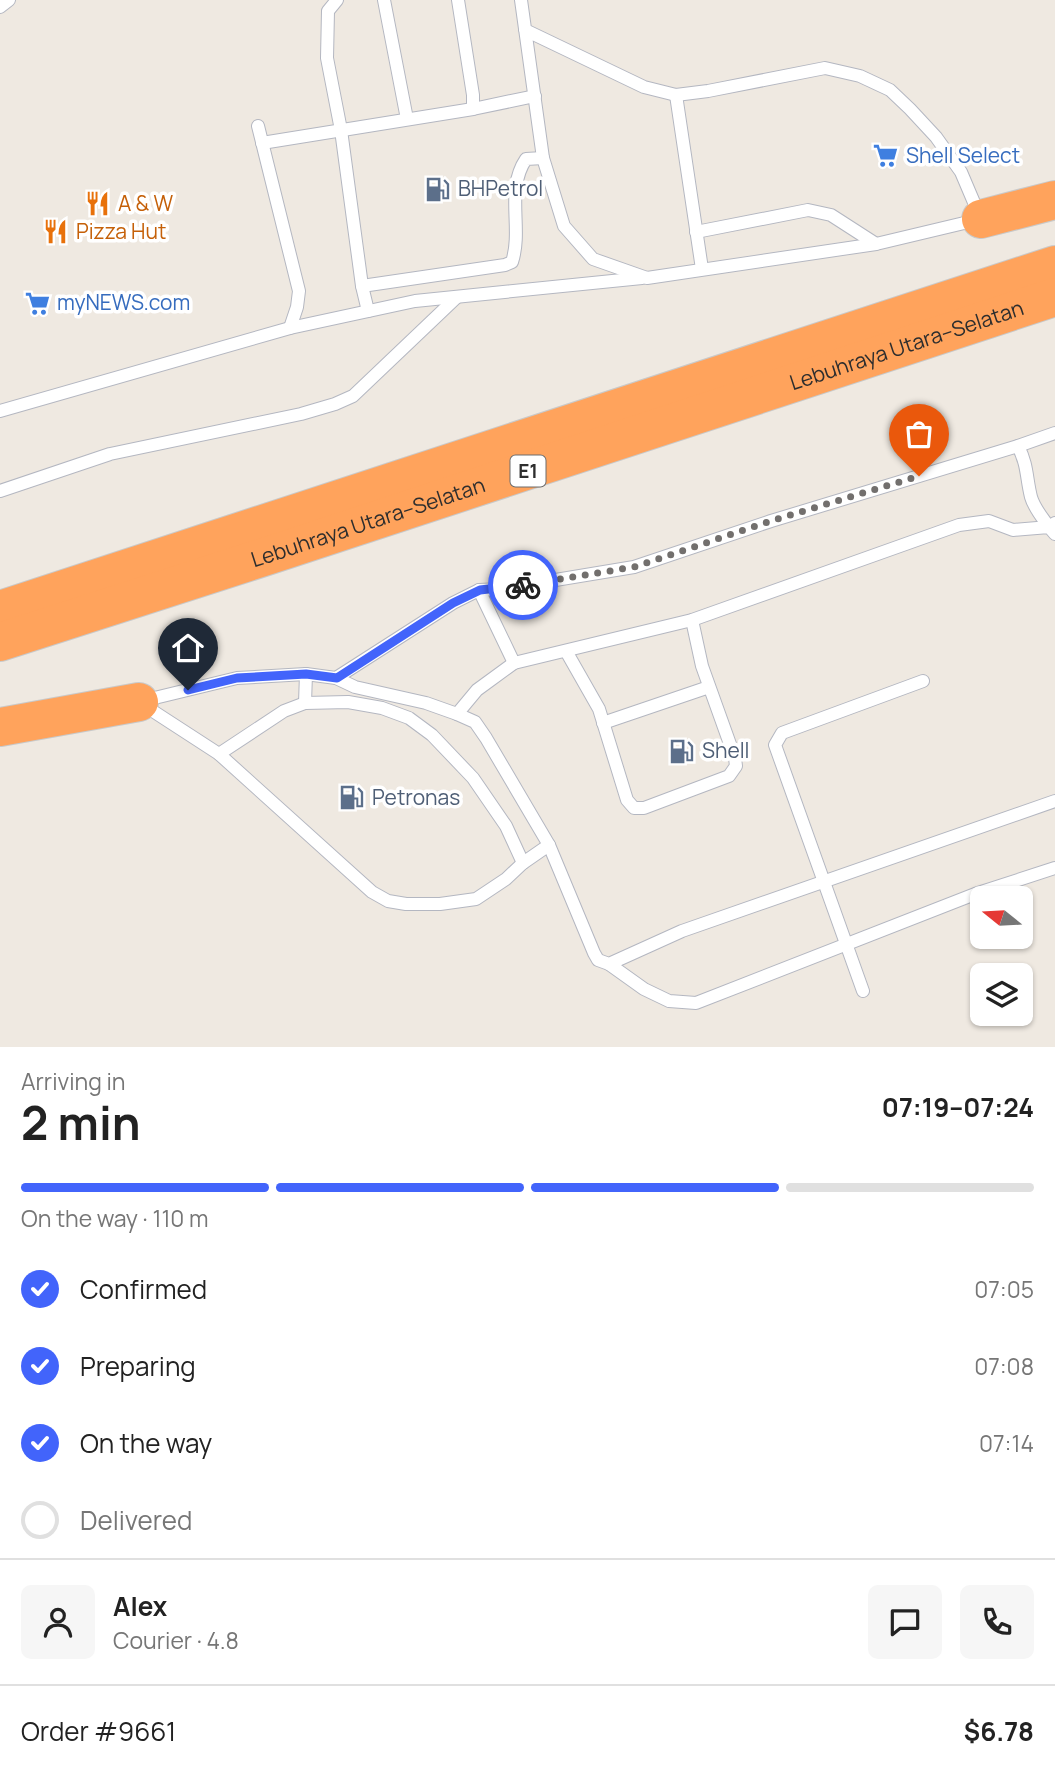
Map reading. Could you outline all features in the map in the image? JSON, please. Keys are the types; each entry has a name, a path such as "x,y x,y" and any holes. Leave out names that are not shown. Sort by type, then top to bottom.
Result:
{"highway":[{"path":"981,219 1055,200"},
{"name":"Lebuhraya Utara–Selatan","path":"0,610 1055,265"},
{"name":"Lebuhraya Utara–Selatan","path":"0,642 1055,297"},
{"path":"0,727 139,702"}],"lane":[{"path":"0,7 9,0"},
{"path":"337,0 328,11 327,58 341,130 362,286 368,311"},
{"path":"384,0 408,120"},
{"path":"458,0 473,109"},
{"path":"521,0 543,158 564,226 593,258 648,278"},
{"path":"0,411 290,328 415,301 648,278 876,244 981,219 961,172 936,137 890,90 860,76 825,68 708,92 676,94 644,87 525,30"},
{"path":"676,94 702,269"},
{"path":"262,143 473,109 535,96"},
{"path":"258,126 299,291 290,328"},
{"path":"362,286 505,265 512,261 516,248 514,192 520,167 526,159 543,158"},
{"path":"696,232 808,210 831,215 876,244"},
{"path":"0,491 110,454 301,414 335,404 353,396 457,297"},
{"path":"337,678 453,603 480,590 501,589 634,567 771,521 1055,433"},
{"path":"1018,446 1025,460 1031,497 1053,528"},
{"path":"457,714 477,691 514,663 692,620 959,525 989,522 1013,530 1053,528"},
{"path":"480,590 514,663"},
{"path":"566,651 598,709 627,800 634,808 644,808 729,776 736,766 702,666 692,620"},
{"path":"305,703 306,674"},
{"path":"139,702 237,678 306,674 337,678 355,687 426,703 475,722 549,845 598,960 644,989 670,1001 696,1003 975,894 1055,868"},
{"path":"863,991 775,745 782,733 923,681"},
{"path":"603,723 709,687"},
{"path":"139,702 219,754 372,892 388,901 440,904 476,899 549,845"},
{"path":"219,754 284,711 305,703 348,702 382,708 409,718 432,736 473,778 506,826 523,863"},
{"path":"608,964 682,932 1055,801"}],"way so far":[{"path":"523,585 634,567 771,521 919,476"}],"place":[{"name":"Shell Select","path":"886,156"},
{"name":"BHPetrol","path":"438,189"},
{"name":"A & W","path":"98,204"},
{"name":"Pizza Hut","path":"56,232"},
{"name":"myNEWS.com","path":"37,303"},
{"name":"Shell","path":"682,751"},
{"name":"Petronas","path":"352,798"}],"route":[{"path":"188,690 237,678 306,674 337,678 453,603 480,590 523,585"}]}
